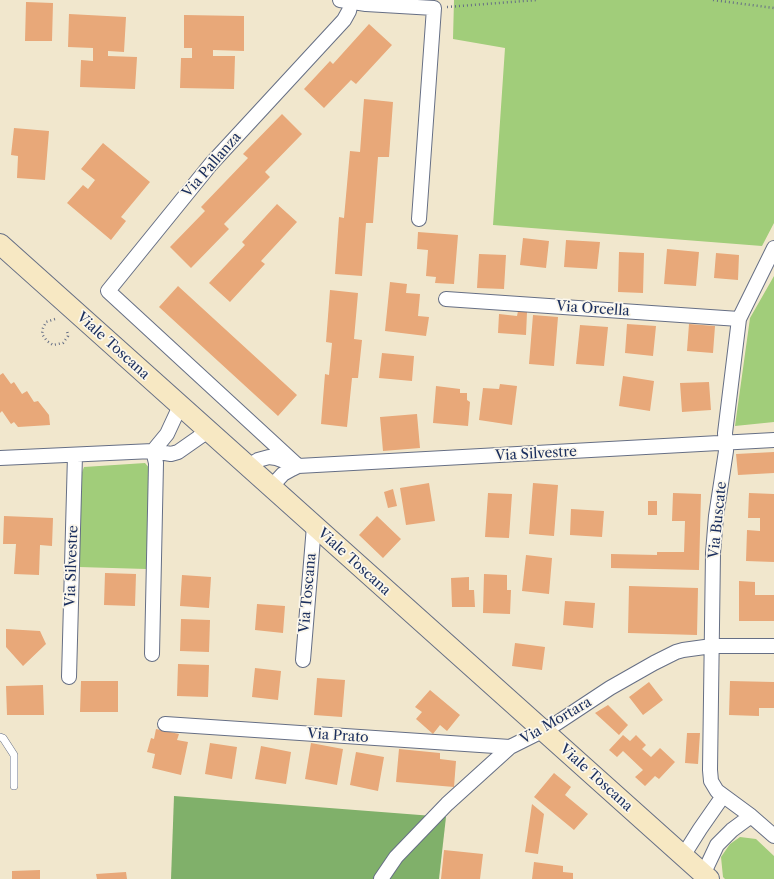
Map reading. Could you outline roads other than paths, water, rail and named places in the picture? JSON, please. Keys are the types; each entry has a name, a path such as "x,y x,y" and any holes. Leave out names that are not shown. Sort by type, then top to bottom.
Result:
{"street":[{"name":"Via Pallanza","path":"346,1 366,4 434,8 419,219"},
{"name":"Via Pallanza","path":"298,466 108,291 211,164 344,20 350,11 346,1"},
{"name":"Viale Toscana","path":"0,244 543,730 683,856 704,877"},
{"name":"Via Buscate","path":"723,796 713,786 710,776 713,553 716,516 726,451 725,433 739,319 774,248"},
{"name":"Via Orcella","path":"446,299 739,319"},
{"path":"152,654 156,464 154,451 167,434 180,406"},
{"path":"0,458 154,451 167,454 175,453 208,430"},
{"name":"Via Silvestre","path":"271,487 283,474 298,466 725,444 774,440"},
{"name":"Via Silvestre","path":"68,677 75,455"},
{"name":"Via Silvestre","path":"248,466 258,460 269,457 298,466"},
{"name":"Via Toscana","path":"303,660 314,526"},
{"name":"Via Mortara","path":"381,879 396,857 447,804 510,747 554,725 610,688 662,659 683,650 712,646 774,646"},
{"name":"Via Prato","path":"165,724 510,747"},
{"path":"683,856 723,796 751,816 774,836"},
{"path":"704,877 714,850 732,830 751,816"}],"lane":[{"path":"0,737 3,738 14,755 14,786"}]}
